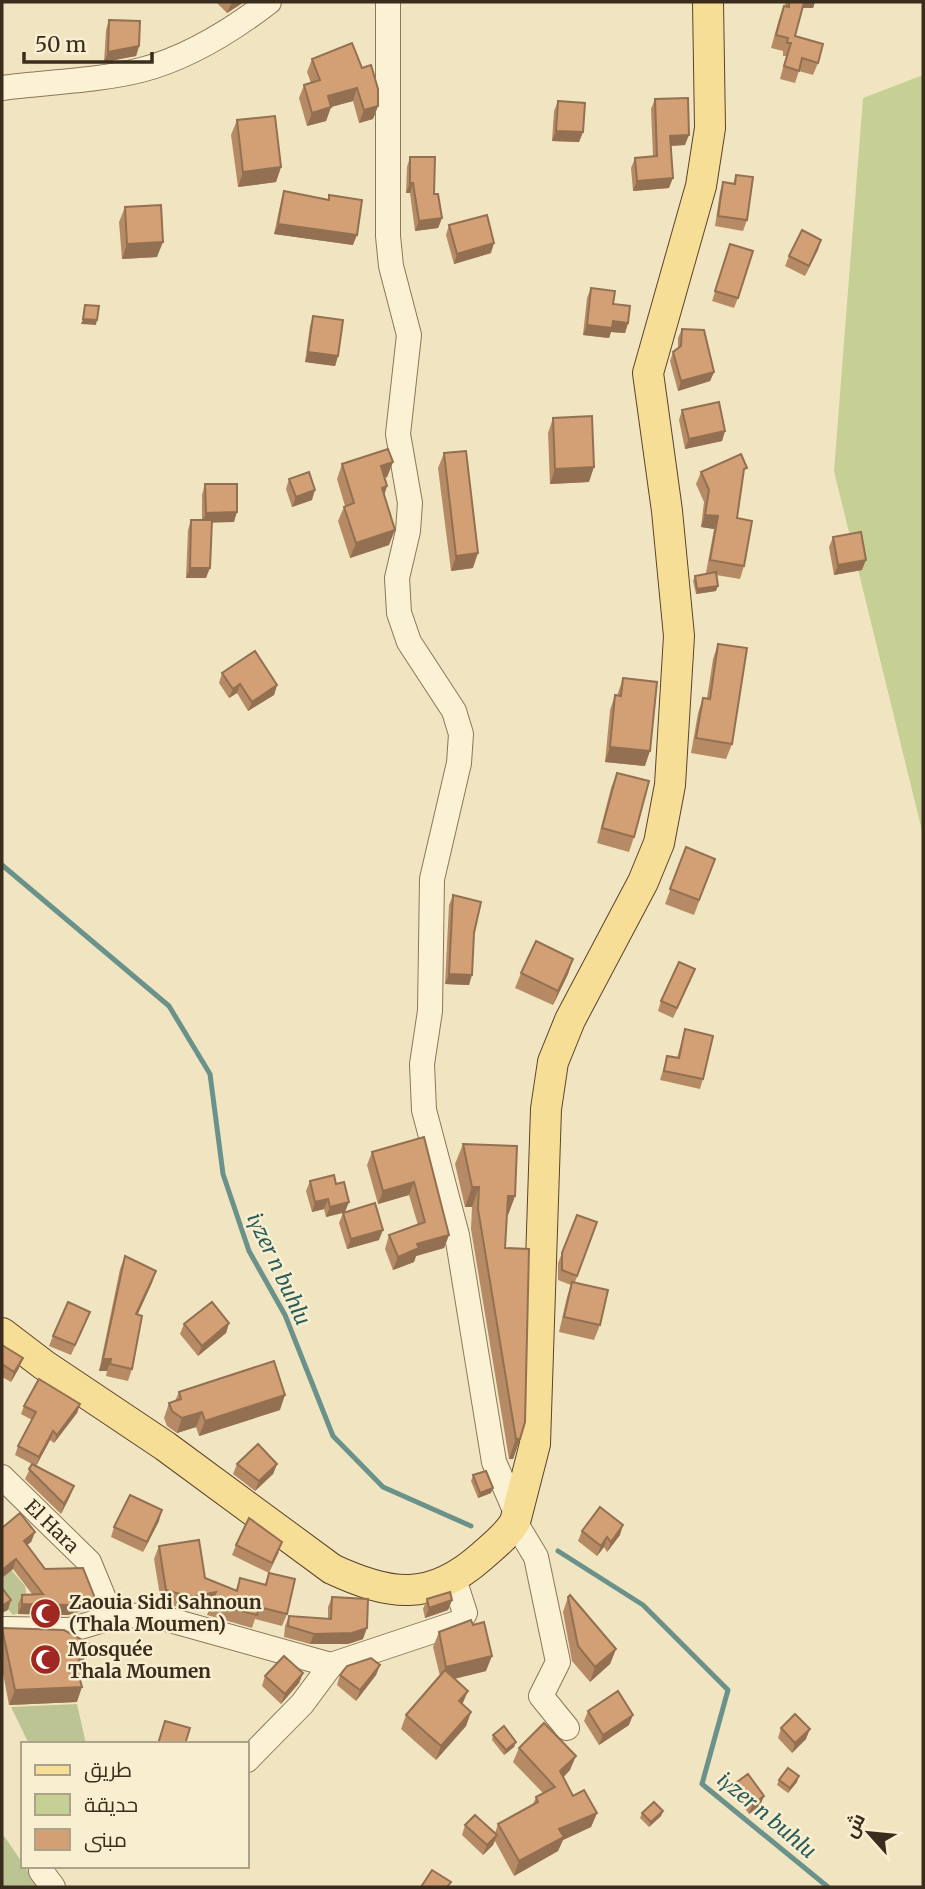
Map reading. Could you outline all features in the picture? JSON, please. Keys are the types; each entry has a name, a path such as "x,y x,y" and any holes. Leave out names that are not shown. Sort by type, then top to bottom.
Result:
{"main road":[{"path":"2,1333 44,1365 165,1446 332,1569 362,1583 411,1591 433,1588 458,1577 513,1524 535,1444 546,1110 553,1062 570,1020 659,843 670,785 679,636 667,511 648,373 701,186 710,128 708,2"}],"street":[{"path":"2,88 141,70 197,49 239,25 269,2"},
{"path":"388,2 388,236 391,266 409,335 409,362 398,434 410,503 408,531 397,578 399,613 409,642 454,711 461,734 459,762 432,879 430,1011 422,1064 424,1110 457,1235 494,1462 513,1524 536,1556 558,1662 541,1696 567,1728"},
{"name":"El Hara","path":"2,1477 89,1562 112,1618"},
{"path":"2,1629 70,1629 120,1615 159,1617 331,1665 460,1622 465,1614 458,1577"},
{"path":"248,1759 302,1704 331,1665"},
{"path":"42,1868 53,1887"}],"green space":[{"path":"923,75 923,835 834,471 863,98"},
{"path":"2,1559 25,1586 28,1604 24,1611 13,1615 2,1602"},
{"path":"77,1704 86,1742 28,1742 11,1707"},
{"path":"2,1833 21,1861 21,1868 26,1868 39,1887 2,1887"}],"building":[{"path":"789,2 804,2 795,36 823,44 818,63 802,58 799,71 784,66 791,43 787,43 788,38 776,35 784,6 789,7"},
{"path":"109,20 140,21 139,46 108,52"},
{"path":"352,43 362,68 371,65 378,89 378,106 364,110 357,88 328,96 331,107 312,113 304,85 320,80 312,59"},
{"path":"688,98 689,135 670,136 673,178 637,181 635,158 657,156 655,99"},
{"path":"558,101 585,103 583,132 556,131"},
{"path":"275,116 281,167 243,172 237,120"},
{"path":"410,157 435,157 434,194 438,194 442,218 419,221 413,183 410,183"},
{"path":"736,175 753,177 747,220 718,216 723,182 735,184"},
{"path":"284,191 329,200 329,195 362,200 357,235 278,224"},
{"path":"161,205 163,242 127,244 125,207"},
{"path":"487,215 494,243 457,254 449,225"},
{"path":"802,230 821,240 809,266 789,256"},
{"path":"730,244 753,251 738,298 715,291"},
{"path":"591,288 615,291 613,304 630,306 628,323 613,321 612,328 587,325"},
{"path":"85,305 99,306 97,320 83,319"},
{"path":"313,316 343,320 338,356 308,352"},
{"path":"682,329 704,330 714,372 681,381 673,352 681,346"},
{"path":"719,402 725,431 689,439 682,410"},
{"path":"592,416 594,467 555,469 553,418"},
{"path":"388,449 393,462 381,466 387,486 382,488 395,530 356,543 344,507 354,503 342,464"},
{"path":"466,451 478,553 456,556 444,453"},
{"path":"741,454 747,468 744,469 737,518 752,521 744,566 710,560 718,516 705,515 709,490 701,472"},
{"path":"309,472 315,490 296,497 289,479"},
{"path":"205,484 237,484 237,512 206,513"},
{"path":"191,520 212,520 210,568 190,568"},
{"path":"861,532 866,560 838,565 833,537"},
{"path":"716,572 718,586 697,589 695,576"},
{"path":"718,644 747,648 732,744 696,738 703,698 710,699"},
{"path":"255,651 277,685 252,702 240,684 233,689 222,673"},
{"path":"623,678 657,682 650,751 610,747 615,695 621,696"},
{"path":"617,773 649,781 634,837 602,828"},
{"path":"686,847 715,859 699,900 670,889"},
{"path":"453,895 481,902 474,933 472,975 449,974"},
{"path":"536,941 573,959 558,991 521,973"},
{"path":"679,962 695,969 677,1008 661,1001"},
{"path":"685,1029 713,1036 703,1079 664,1071 667,1056 679,1058"},
{"path":"424,1137 449,1235 417,1244 419,1248 398,1257 389,1235 425,1222 414,1182 383,1191 372,1152"},
{"path":"463,1144 517,1146 515,1196 508,1196 505,1248 529,1249 525,1422 520,1439 516,1439 478,1209 479,1187 472,1187"},
{"path":"334,1175 336,1184 344,1182 349,1202 330,1207 328,1199 315,1202 310,1181"},
{"path":"375,1203 383,1230 351,1239 343,1213"},
{"path":"577,1215 597,1222 577,1276 562,1270 562,1253"},
{"path":"125,1256 156,1271 136,1314 142,1316 132,1369 110,1364 111,1359 103,1359"},
{"path":"572,1282 608,1290 600,1325 564,1317"},
{"path":"68,1302 90,1312 75,1345 53,1336"},
{"path":"212,1302 229,1323 202,1346 184,1324"},
{"path":"2,1345 23,1358 14,1372 2,1364"},
{"path":"274,1361 285,1395 205,1421 202,1412 182,1418 172,1411 169,1403 181,1399 179,1392"},
{"path":"39,1379 80,1404 57,1435 53,1431 39,1457 18,1446 36,1412 24,1406"},
{"path":"258,1444 277,1464 259,1481 237,1464"},
{"path":"32,1464 74,1486 64,1504 29,1469"},
{"path":"486,1471 493,1488 480,1493 473,1475"},
{"path":"130,1495 162,1510 147,1542 114,1527"},
{"path":"600,1507 623,1525 611,1542 607,1537 601,1546 582,1531"},
{"path":"20,1513 35,1532 24,1541 45,1569 83,1568 95,1598 72,1605 22,1604 22,1595 43,1594 16,1559 2,1570 2,1528"},
{"path":"249,1518 282,1542 272,1563 236,1545"},
{"path":"199,1540 205,1578 237,1591 240,1578 266,1585 269,1573 295,1579 287,1614 259,1607 257,1615 211,1603 216,1592 190,1597 166,1590 159,1546"},
{"path":"2,1588 11,1600 2,1606"},
{"path":"450,1592 452,1600 429,1608 427,1599"},
{"path":"570,1595 616,1649 595,1667 578,1646 568,1597"},
{"path":"332,1597 368,1599 367,1628 352,1633 314,1634 288,1626 289,1616 331,1619"},
{"path":"471,1620 473,1625 484,1622 492,1656 446,1667 439,1632"},
{"name":"Mosquée Thala Moumen","path":"2,1628 64,1630 90,1644 76,1665 82,1687 15,1690"},
{"path":"284,1656 303,1673 285,1694 265,1676"},
{"path":"371,1658 380,1665 360,1690 340,1675 347,1666"},
{"path":"445,1670 468,1691 459,1701 471,1712 441,1746 406,1715"},
{"path":"618,1691 633,1715 603,1735 588,1711"},
{"path":"795,1714 810,1729 795,1743 781,1728"},
{"path":"165,1721 190,1728 186,1742 159,1742"},
{"path":"544,1723 576,1756 560,1771 573,1796 584,1790 597,1813 559,1829 564,1837 519,1861 498,1824 538,1802 536,1797 555,1787 519,1748"},
{"path":"504,1726 516,1742 506,1750 493,1735"},
{"path":"788,1768 799,1776 790,1788 779,1780"},
{"path":"748,1774 764,1796 753,1804 737,1782"},
{"path":"654,1802 663,1811 651,1822 642,1813"},
{"path":"475,1815 497,1835 487,1845 465,1825"},
{"path":"432,1870 451,1882 447,1887 421,1887"}],"waterway":[{"name":"iγzer n buhlu","path":"2,865 169,1006 210,1074 223,1174 249,1251 285,1315 333,1436 383,1487 471,1526"},
{"name":"iγzer n buhlu","path":"558,1551 643,1605 728,1690 702,1784 828,1887"}],"place":[{"name":"Zaouia Sidi Sahnoun (Thala Moumen)","path":"46,1613"},
{"name":"Mosquée Thala Moumen","path":"45,1660"}]}
